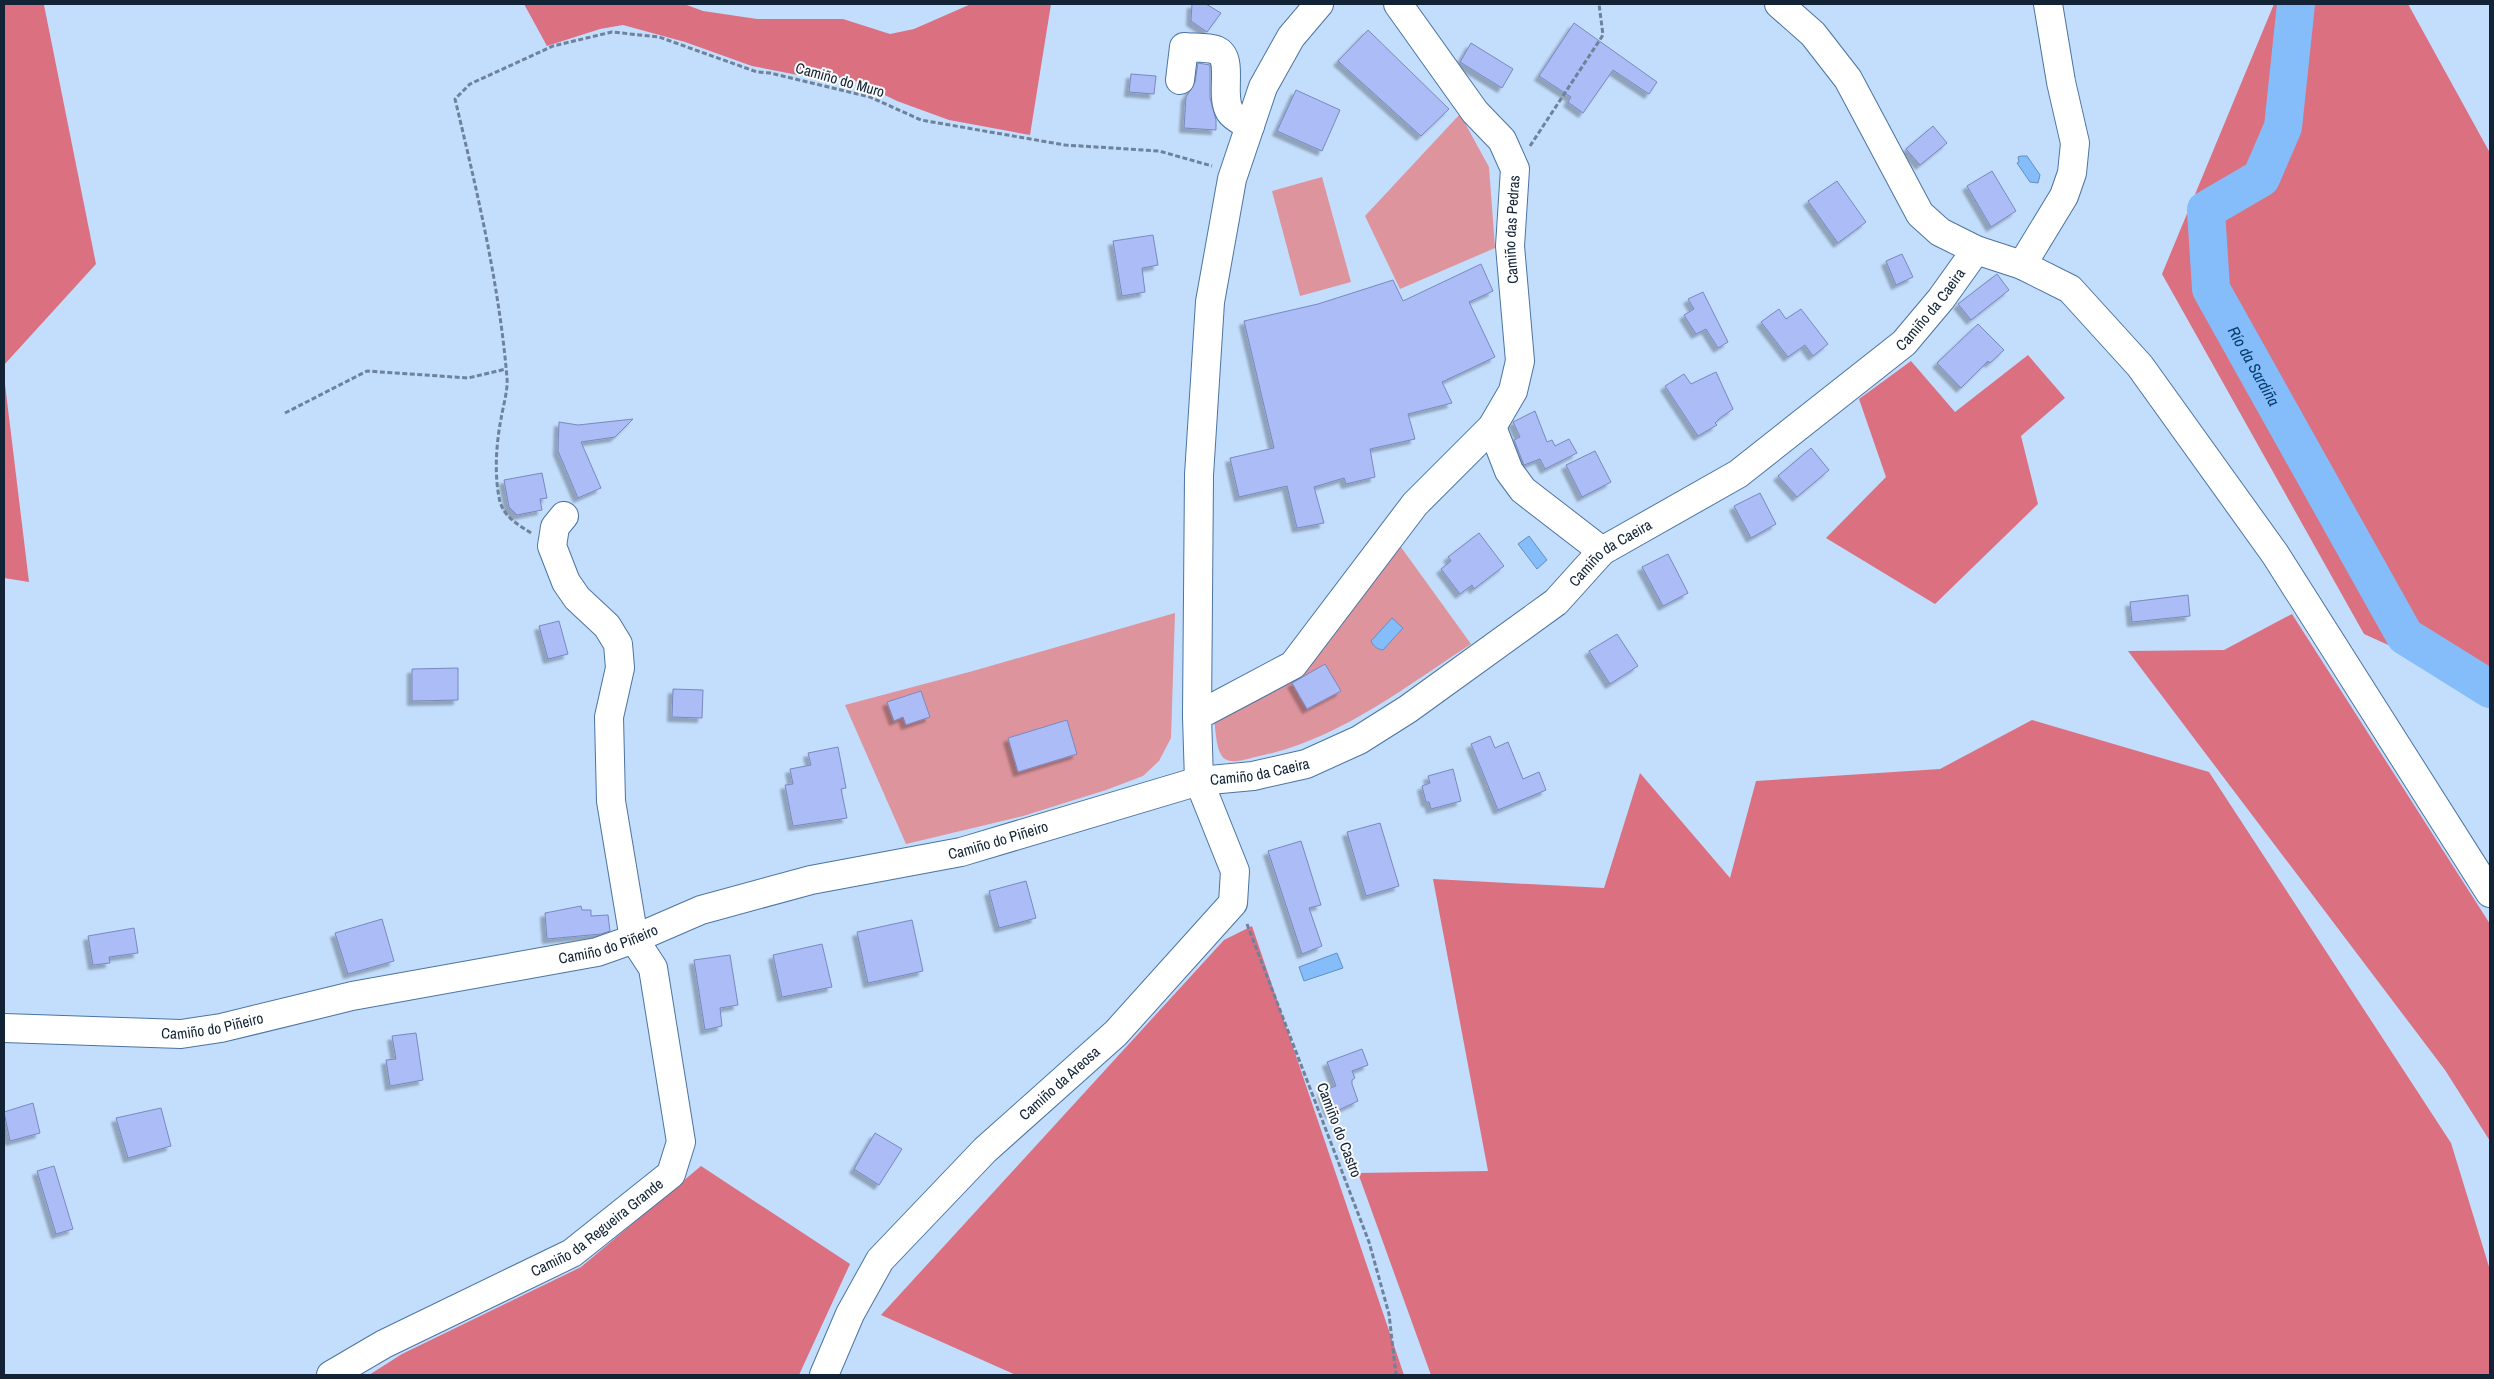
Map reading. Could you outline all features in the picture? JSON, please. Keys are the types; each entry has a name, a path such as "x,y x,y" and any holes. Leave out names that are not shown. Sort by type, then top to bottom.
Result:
{"street":[{"path":"1233,903 1235,871 1199,781 1197,716 1199,475 1210,302 1234,172 1263,87 1291,37 1319,4"},
{"name":"Camiño das Pedras","path":"1197,716 1292,665 1415,504 1492,427 1513,391 1520,361 1510,246 1515,169 1502,140 1475,112 1398,4"},
{"path":"1779,4 1813,34 1848,79 1920,214 1940,232 1976,250 2022,265 2070,289 2140,366 2275,554 2490,893"},
{"path":"2022,265 2064,196 2072,173 2073,128 2061,82 2048,4"},
{"path":"1180,80 1184,46 1216,50 1224,56 1226,63 1224,97 1231,113 1250,126"},
{"name":"Camiño da Caeira","path":"1199,781 1253,776 1306,764 1359,740 1408,709 1556,602 1602,551 1738,474 1904,343 1941,299 1976,250"},
{"path":"1492,427 1509,471 1524,490 1602,551"},
{"path":"564,516 555,527 552,546 566,582 577,598 607,626 618,644 620,668 609,717 611,801 634,940"},
{"name":"Camiño do Piñeiro","path":"4,1028 181,1034 221,1028 352,996 597,952 634,940 701,910 811,880 960,852 1199,781"},
{"name":"Camiño da Areosa","path":"824,1375 850,1314 880,1260 985,1150 1116,1033 1233,903"},
{"name":"Camiño da Regueira Grande","path":"331,1375 384,1344 572,1253 671,1174 681,1142 653,968 634,940"}],"path":[{"path":"1515,169 1603,36 1599,4"},
{"name":"Camiño do Muro","path":"506,369 499,307 482,209 454,99 470,84 553,46 612,32 659,37 756,72 770,73 870,97 921,120 1065,145 1159,151 1234,172"},
{"path":"285,413 368,371 468,378 506,369 507,381 500,423 496,466 500,503 510,520 552,546"},
{"name":"Camiño do Castro","path":"1233,903 1246,921 1369,1242 1389,1314 1396,1375"}],"shaded area":[{"path":"4,4 44,5 96,264 4,365"},
{"path":"524,4 684,4 703,11 757,19 843,19 890,34 914,29 971,4 1051,4 1030,135 949,120 897,101 850,78 813,78 752,66 685,42 623,25 600,29 547,46"},
{"path":"2274,4 2408,4 2490,153 2490,691 2364,634 2162,274"},
{"path":"1460,114 1489,167 1495,248 1400,289 1365,216"},
{"path":"1322,177 1351,282 1300,296 1272,191"},
{"path":"2028,355 2065,398 2021,436 2038,504 1935,604 1826,538 1886,477 1859,399 1911,361 1955,412"},
{"path":"4,376 29,582 4,578"},
{"path":"1398,543 1471,644 1368,711 1314,739 1240,761 1225,759 1218,747 1214,720 1297,670"},
{"path":"1175,613 1171,738 1159,761 1143,776 1106,790 1023,816 906,844 845,705 973,671"},
{"path":"2292,614 2490,924 2490,1141 2445,1070 2128,651 2224,650"},
{"path":"2032,720 2209,772 2451,1143 2490,1270 2490,1375 1431,1375 1358,1173 1488,1171 1433,879 1604,888 1640,773 1730,878 1756,781 1940,769"},
{"path":"1252,926 1404,1375 1016,1375 881,1315 1224,940"},
{"path":"701,1166 850,1264 799,1375 369,1375 402,1354 581,1267"}],"water":[{"path":"2027,156 2040,175 2038,183 2030,182 2017,163 2019,162 2018,157"},
{"path":"1529,536 1547,560 1537,569 1518,544"},
{"path":"1392,618 1403,628 1383,650 1377,648 1371,641"},
{"path":"1337,953 1343,968 1304,981 1299,967"}],"building":[{"path":"1192,4 1206,4 1221,13 1207,32 1191,21"},
{"path":"1574,23 1657,82 1649,94 1613,70 1583,113 1568,102 1571,97 1539,76"},
{"path":"1368,30 1449,109 1421,136 1338,61"},
{"path":"1471,43 1513,69 1502,88 1460,62"},
{"path":"1198,63 1210,65 1210,98 1216,120 1216,130 1184,128 1186,97 1195,82"},
{"path":"1131,74 1156,76 1154,94 1129,92"},
{"path":"1296,90 1340,110 1322,151 1277,131"},
{"path":"1933,126 1947,143 1920,165 1906,149"},
{"path":"1992,171 2016,211 1991,227 1967,186"},
{"path":"1837,181 1866,222 1838,243 1808,201"},
{"path":"1153,235 1158,265 1142,268 1145,292 1122,296 1113,241"},
{"path":"1902,254 1913,277 1896,285 1886,261"},
{"path":"1481,264 1493,291 1469,302 1495,357 1442,382 1452,403 1408,414 1415,439 1370,449 1375,477 1346,484 1344,478 1314,487 1324,523 1297,528 1287,486 1239,497 1230,458 1274,448 1244,321 1318,304 1393,280 1403,301"},
{"path":"1997,274 2009,290 1971,320 1958,304"},
{"path":"1703,292 1728,342 1718,348 1706,329 1696,334 1684,315 1694,309 1688,299"},
{"path":"1779,309 1786,319 1801,309 1828,344 1813,356 1805,345 1788,357 1761,322"},
{"path":"1978,324 2004,350 1990,363 1988,361 1961,388 1937,363"},
{"path":"1716,372 1733,409 1715,423 1717,425 1698,436 1665,386 1684,374 1691,384"},
{"path":"1535,411 1547,442 1552,440 1555,446 1569,439 1577,453 1545,469 1540,459 1524,465 1514,440 1520,437 1513,422"},
{"path":"633,419 615,437 581,442 601,488 578,498 558,451 559,422 578,425"},
{"path":"1811,448 1829,470 1797,497 1778,476"},
{"path":"1595,451 1611,482 1582,497 1566,465"},
{"path":"542,473 547,498 540,499 542,510 517,515 509,507 504,480"},
{"path":"1760,493 1776,524 1751,538 1734,506"},
{"path":"1479,533 1504,566 1474,589 1472,585 1460,594 1441,569 1451,561 1448,557"},
{"path":"1668,554 1688,593 1663,606 1642,567"},
{"path":"2188,595 2190,616 2132,622 2130,602"},
{"path":"559,621 568,654 548,659 539,626"},
{"path":"1617,634 1638,666 1610,684 1589,651"},
{"path":"1325,664 1341,691 1307,709 1292,683"},
{"path":"458,668 458,700 412,701 412,669"},
{"path":"673,689 703,690 702,718 672,717"},
{"path":"921,691 930,717 906,725 903,717 894,721 887,702"},
{"path":"1067,720 1077,754 1018,772 1008,738"},
{"path":"1490,736 1495,748 1508,742 1523,779 1539,772 1546,790 1498,810 1471,744"},
{"path":"838,747 846,788 841,789 847,818 793,826 785,785 793,784 790,769 811,765 808,753"},
{"path":"1453,769 1461,801 1431,809 1429,802 1426,802 1422,786 1430,783 1428,776"},
{"path":"1380,823 1399,886 1366,896 1347,832"},
{"path":"1301,841 1321,905 1309,908 1322,946 1302,954 1268,851"},
{"path":"1026,881 1036,918 999,928 989,891"},
{"path":"581,906 582,910 591,910 591,916 608,915 610,931 601,934 547,939 545,913"},
{"path":"382,919 394,961 348,974 335,933"},
{"path":"912,920 923,971 868,983 857,932"},
{"path":"134,928 138,953 109,957 110,963 93,965 88,936"},
{"path":"822,944 832,987 782,997 773,955"},
{"path":"730,955 738,1005 720,1008 722,1026 705,1030 694,960"},
{"path":"416,1033 423,1080 390,1086 386,1060 396,1059 392,1036"},
{"path":"1362,1049 1368,1065 1352,1071 1355,1078 1352,1080 1352,1084 1358,1101 1330,1114 1322,1091 1336,1086 1327,1062"},
{"path":"33,1103 40,1133 10,1141 4,1112"},
{"path":"161,1108 171,1146 128,1158 116,1118"},
{"path":"875,1133 902,1149 879,1185 854,1169"},
{"path":"54,1166 73,1229 56,1234 37,1171"}],"waterway":[{"name":"Río da Sardiña","path":"2296,4 2283,127 2261,178 2206,210 2211,289 2405,636 2490,689"}]}
